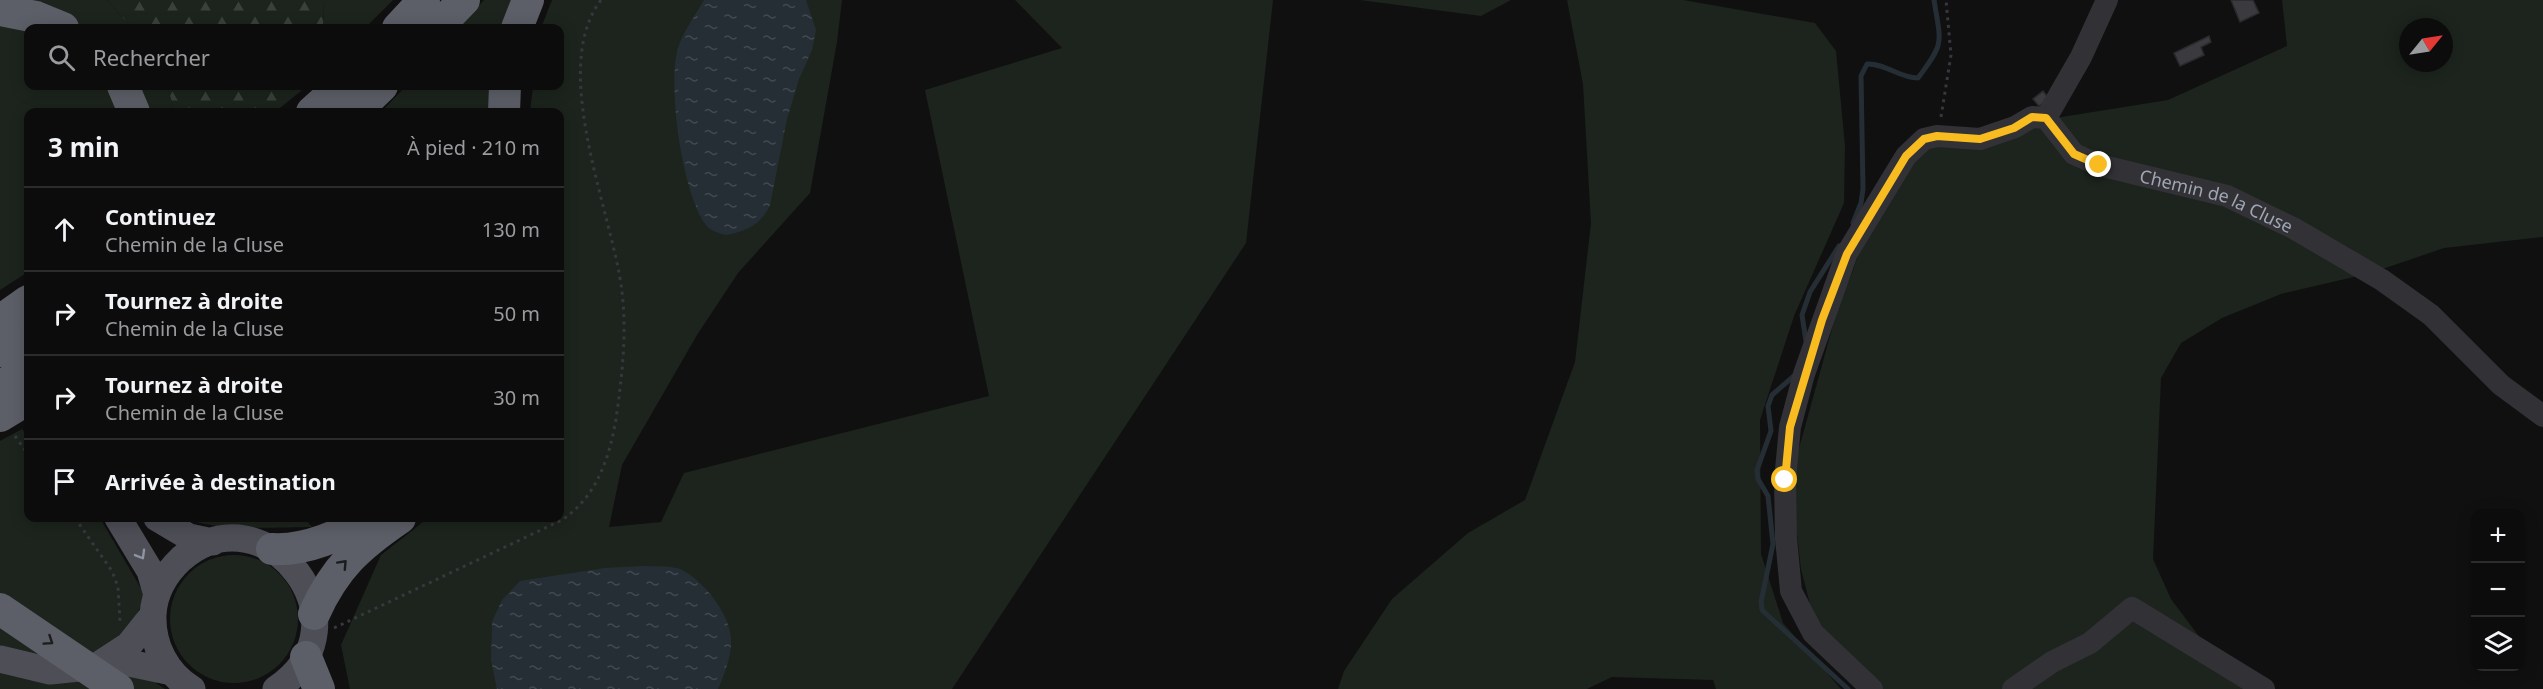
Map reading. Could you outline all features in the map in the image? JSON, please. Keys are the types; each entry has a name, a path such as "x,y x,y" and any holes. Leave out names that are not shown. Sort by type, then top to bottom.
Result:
{"highway":[{"path":"402,24 424,0"},
{"path":"441,24 464,0"},
{"path":"519,24 528,0"},
{"path":"0,10 36,17 53,24"},
{"path":"125,90 133,108"},
{"path":"316,108 337,90"},
{"path":"359,108 378,90"},
{"path":"504,108 505,90"},
{"path":"0,321 24,305"},
{"path":"0,350 24,335"},
{"path":"0,385 24,371"},
{"path":"0,417 24,402"},
{"path":"272,549 309,546 361,522"},
{"path":"319,689 311,636 337,571 364,544 394,522"},
{"path":"0,609 118,689"}],"main road":[{"path":"0,350 24,376"},
{"path":"0,385 24,411"},
{"path":"120,522 150,571 157,645 182,680"},
{"path":"164,522 189,537 213,542 243,540 272,549 299,573 309,592 311,636 294,674 276,689"},
{"path":"97,666 129,645 155,605 168,574 179,562 198,548 213,542"},
{"path":"0,659 50,671 137,664 182,680"}],"street":[{"path":"1872,689 1813,633 1791,591 1786,538 1785,480 1790,427 1818,331 1847,254 1906,156 1924,139 1937,136 1980,139 2014,128 2032,117 2046,118 2081,57 2107,0"},
{"name":"Chemin de la Cluse","path":"2046,118 2074,154 2099,165 2227,196 2295,229 2382,280 2431,315 2501,385 2543,416"},
{"path":"2013,689 2052,662 2090,643 2132,608 2265,689"}],"path":[{"path":"564,518 585,500 598,480 614,432 624,335 618,266 588,149 582,98 582,53 588,27 601,0"},
{"path":"1937,136 1951,55 1946,0"},
{"path":"78,522 112,572 118,587 120,624 129,645"},
{"path":"311,636 352,621 463,565 558,522"}],"green space":[{"path":"30,0 107,0 128,24 24,24 24,90 168,90 174,108 24,108 24,275 0,290 0,19"},
{"path":"107,0 324,0 323,24 128,24"},
{"path":"324,0 393,0 369,24 323,24"},
{"path":"484,0 518,0 509,24 462,24"},
{"path":"552,0 842,0 837,42 810,193 738,273 697,335 622,465 609,527 661,522 684,473 989,396 925,90 1062,48 1015,0 1273,0 1246,243 952,689 350,689 341,645 381,555 423,522 564,522 564,108 530,108 533,90 564,90 564,24 543,24"},
{"path":"1360,0 1511,0 1481,16"},
{"path":"1567,0 1683,0 1815,23 1836,51 1845,146 1844,203 1794,316 1760,420 1761,554 1783,623 1841,689 1716,689 1713,680 1612,677 1587,689 1338,689 1344,671 1392,599 1468,533 1525,500 1575,362 1591,223 1583,84"},
{"path":"2282,0 2543,0 2543,237 2444,248 2371,273 2281,294 2222,318 2181,343 2161,378 2153,559 2171,599 2216,659 2264,689 1882,689 1825,634 1811,608 1801,569 1793,499 1798,452 1840,300 1853,271 1870,215 1924,139 2168,100 2287,46"},
{"path":"168,90 302,90 280,108 174,108"},
{"path":"402,90 498,90 496,108 385,108"},
{"path":"22,429 24,432 24,522 102,522 146,597 127,632 156,683 165,689 0,689 0,441"},
{"path":"198,522 308,522 312,527 265,528"},
{"path":"234,555 259,560 279,574 293,594 298,619 293,644 279,664 259,678 234,683 209,678 189,664 175,644 170,619 175,594 189,574 209,560"}],"water":[{"path":"704,0 806,0 816,30 812,50 799,79 787,119 770,205 762,218 752,226 726,235 708,227 697,210 683,164 676,110 675,62 679,45"},
{"path":"645,566 682,570 707,590 721,610 730,630 731,646 718,689 497,689 491,660 492,622 502,600 520,581 605,568"}],"building":[{"path":"2231,0 2253,0 2259,13 2240,22"},
{"path":"2209,36 2211,42 2201,47 2204,55 2180,66 2174,53"},
{"path":"2043,91 2049,99 2039,106 2033,99"}],"waterway":[{"path":"1853,223 1861,203 1863,189 1861,76 1867,64 1874,64 1905,76 1918,78 1933,57 1939,42 1934,0"},
{"path":"1806,341 1802,315 1810,292 1839,246"},
{"path":"1795,375 1772,395 1768,406 1771,431 1757,470 1758,479 1768,496 1773,544 1761,602 1762,610 1848,689"}],"route":[{"path":"1785,480 1790,427 1822,320 1847,254 1906,156 1924,139 1937,136 1980,139 2014,128 2032,117 2046,118 2074,154 2099,165"}]}
